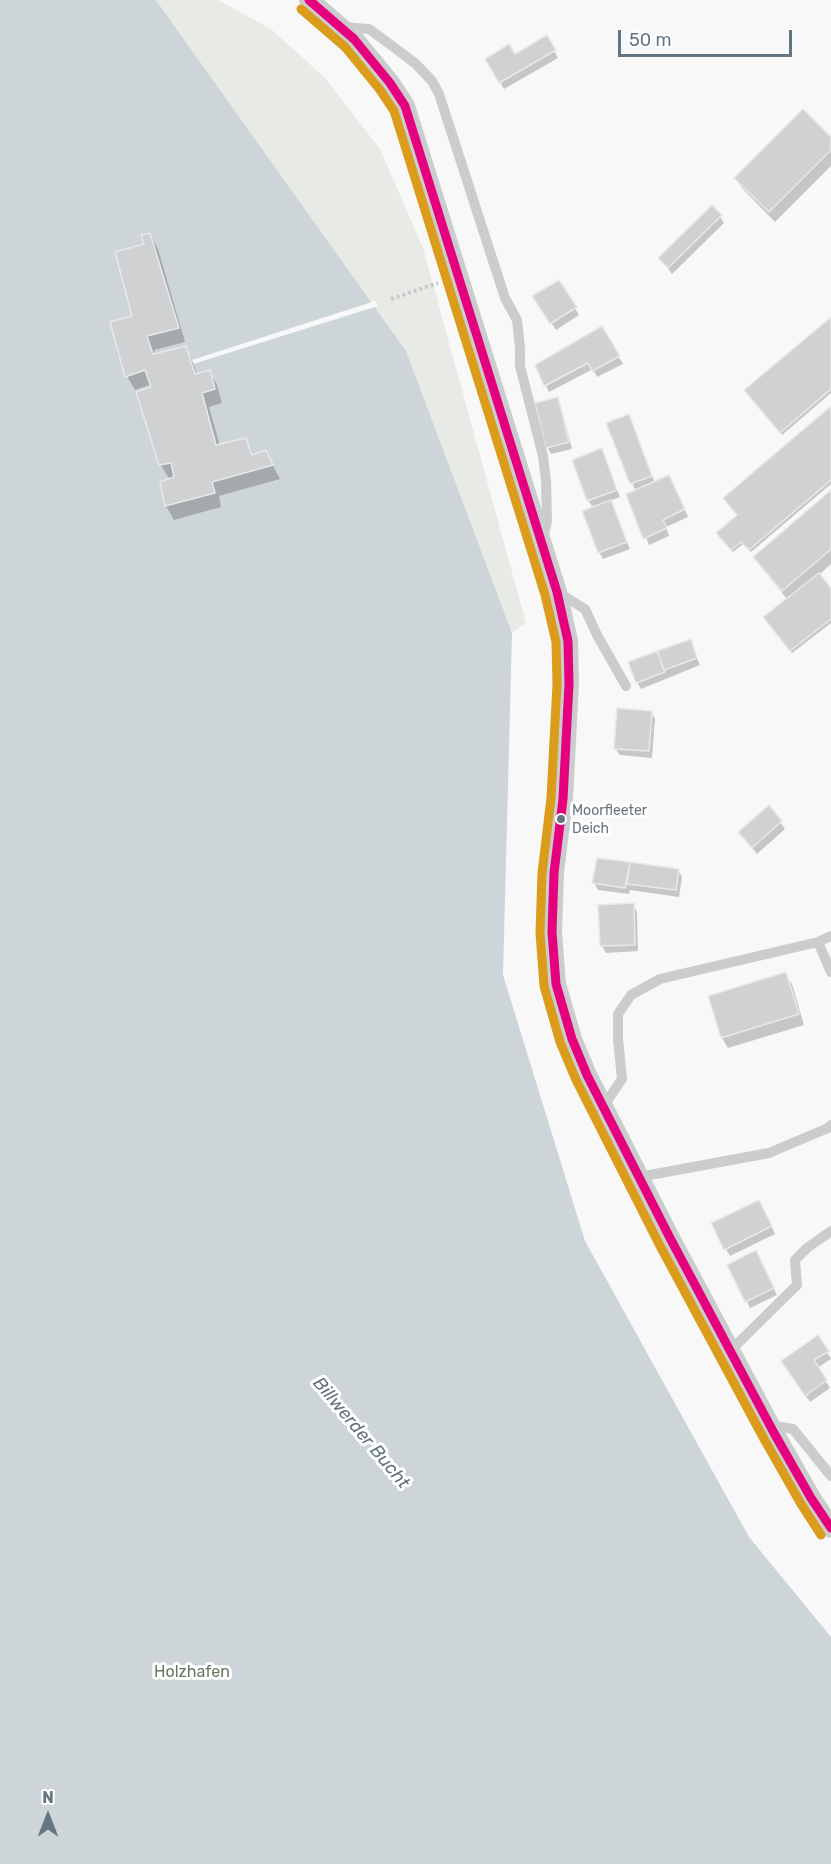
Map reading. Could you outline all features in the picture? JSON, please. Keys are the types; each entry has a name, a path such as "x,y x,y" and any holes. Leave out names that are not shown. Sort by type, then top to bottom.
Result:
{"street":[{"path":"309,0 342,27 370,57 405,106 557,592 568,641 569,668 563,799 552,900 553,958 561,1006 572,1039 586,1075 769,1425 831,1528"}],"lane":[{"path":"342,27 369,29 416,64 432,81 439,94 505,298 517,320 520,366 543,456 546,481 548,521 542,542"},
{"path":"557,592 585,609 626,686"},
{"path":"603,1107 622,1079 618,1014 631,995 660,979 818,942 831,936"},
{"path":"818,942 831,972"},
{"path":"639,1177 769,1153 831,1125"},
{"path":"730,1351 797,1285 795,1260 807,1248 831,1231"},
{"path":"769,1425 793,1429 831,1476"}],"path":[{"path":"391,299 458,276"}],"shaded area":[{"path":"156,0 218,0 271,29 325,78 380,149 423,248 526,623 512,633 406,351"}],"water":[{"name":"Billwerder Bucht","path":"0,0 156,0 406,351 512,633 503,975 585,1241 749,1537 831,1637 831,1864 0,1864"}],"pier":[{"path":"375,301 378,306 193,364 192,360"}],"building":[{"path":"547,35 556,50 499,83 485,59 509,44 515,54"},
{"path":"803,109 831,137 831,150 769,212 734,178"},
{"path":"712,205 722,215 668,268 658,258"},
{"path":"150,233 179,328 147,336 153,354 186,346 195,374 210,370 215,389 202,393 216,445 246,438 252,455 266,450 273,465 212,482 215,493 165,506 160,482 174,477 171,463 159,465 136,392 151,387 145,370 125,377 110,322 132,316 115,252 144,244 141,235"},
{"path":"559,280 577,307 550,324 532,296"},
{"path":"831,317 831,389 780,433 744,390"},
{"path":"602,326 620,356 592,371 588,363 544,386 535,365"},
{"path":"558,397 569,442 546,448 535,403"},
{"path":"831,406 831,480 749,550 741,542 731,550 716,533 737,515 723,498"},
{"path":"629,414 652,476 630,484 606,423"},
{"path":"602,448 617,490 587,501 572,460"},
{"path":"669,475 685,509 663,520 667,528 643,539 626,494"},
{"path":"831,490 831,549 782,591 753,557"},
{"path":"611,500 627,542 598,553 582,511"},
{"path":"819,573 831,588 831,619 790,651 763,617"},
{"path":"691,639 697,658 664,670 657,651"},
{"path":"657,651 665,672 636,683 628,662"},
{"path":"617,708 652,711 649,751 614,749"},
{"path":"769,805 782,821 752,848 738,832"},
{"path":"597,858 630,862 625,888 592,883"},
{"path":"630,862 679,869 676,890 627,884"},
{"path":"634,903 635,945 600,946 598,905"},
{"path":"786,972 799,1014 721,1038 708,996"},
{"path":"759,1200 772,1226 724,1250 711,1223"},
{"path":"756,1250 774,1288 745,1302 727,1265"},
{"path":"818,1335 829,1351 814,1360 827,1380 805,1396 781,1361"}],"transit line":[{"path":"309,0 354,39 390,83 405,106 557,592 568,641 569,684 563,799 554,873 552,932 556,984 572,1039 587,1075 670,1238 774,1433 831,1528"},
{"path":"301,9 345,47 394,111 545,595 556,642 557,684 551,798 542,873 540,933 544,986 560,1042 576,1080 659,1244 764,1439 821,1535"}],"place":[{"name":"Moorfleeter Deich","path":"561,819"}],"park label":[{"name":"Holzhafen","path":"192,1672"}]}
